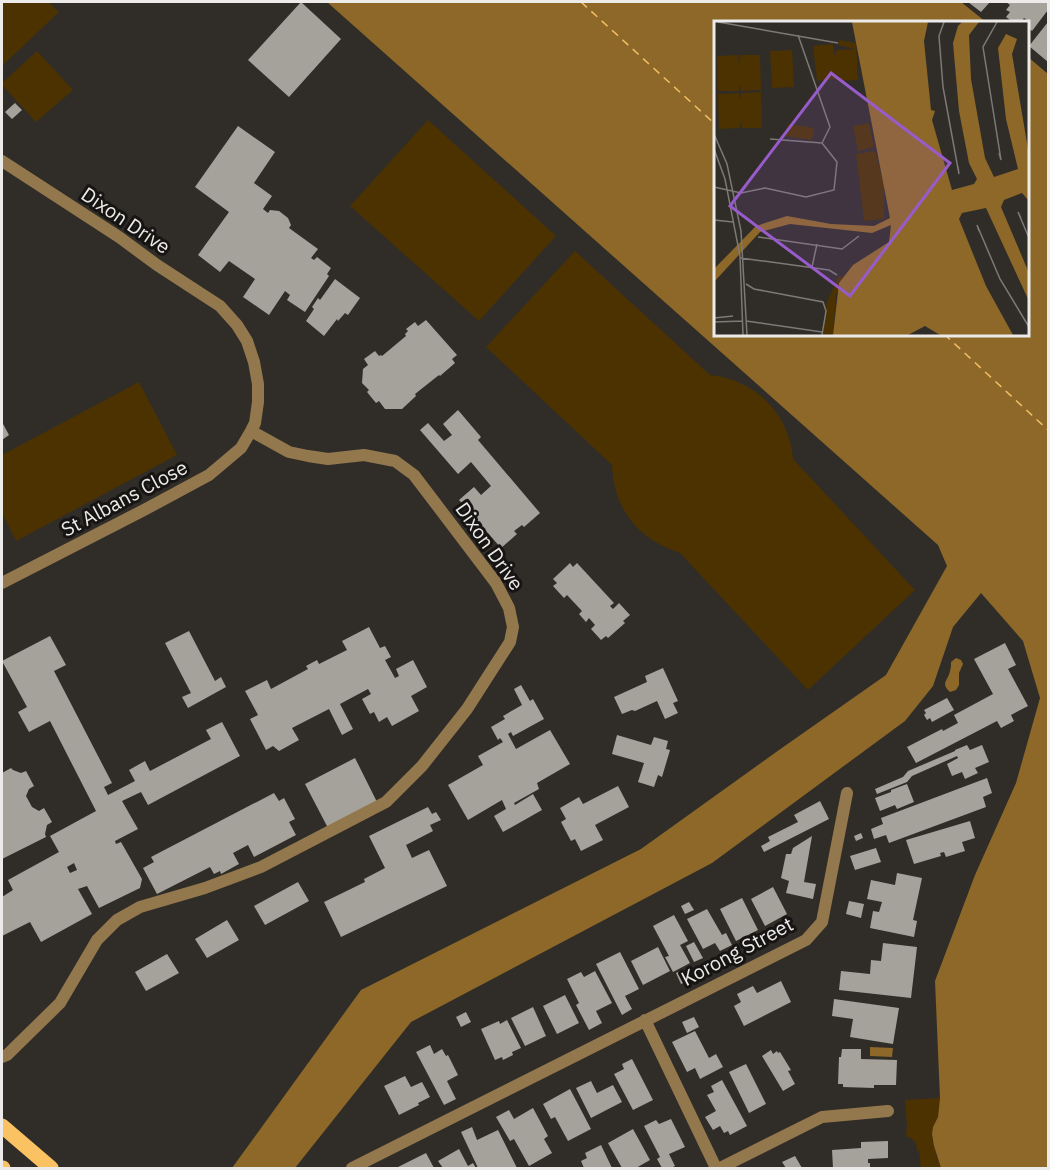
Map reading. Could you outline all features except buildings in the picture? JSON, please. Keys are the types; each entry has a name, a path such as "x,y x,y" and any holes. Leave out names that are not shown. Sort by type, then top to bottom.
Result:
{"main road":[{"path":"2,1126 51,1168"}],"street":[{"name":"Dixon Drive","path":"2,160 220,306 237,325 247,341 254,362 258,402 255,423 251,431 289,452 328,459 364,455 395,462 414,475 496,584 510,608 513,627 510,642 467,709 422,766 386,802 261,867 205,888 140,907 117,920 97,940 60,1003 3,1056"},
{"name":"St Albans Close","path":"2,583 210,475 241,448 251,431"},
{"name":"Korong Street","path":"352,1168 806,940 822,922 847,793"},
{"path":"645,1020 718,1168 822,1117 888,1111"}],"shaded area":[{"path":"2,2 49,2 59,12 2,66"},
{"path":"327,2 961,2 985,21 714,21 714,336 1029,336 1029,58 1048,74 1048,1168 941,1168 932,1134 938,1117 940,1098 935,981 975,875 1016,783 1040,698 1023,641 981,593 953,627 933,686 905,721 712,863 411,1022 295,1168 232,1168 361,990 641,849 886,675 947,566 938,545"},
{"path":"37,51 73,90 36,122 2,83"},
{"path":"428,120 556,236 479,321 350,206"},
{"path":"575,251 710,375 741,383 755,391 767,402 785,427 793,459 915,590 808,690 680,553 652,540 631,521 618,496 612,465 486,347"},
{"path":"139,382 177,455 16,541 2,513 2,455"},
{"path":"956,658 963,664 959,673 959,685 956,690 950,692 945,684 951,662"},
{"path":"870,1047 893,1048 892,1057 870,1056"},
{"path":"940,1098 938,1117 932,1134 941,1168 921,1168 916,1143 906,1136 905,1100"}],"ferry route":[{"path":"581,2 714,123"},
{"path":"946,336 1048,430"}]}
